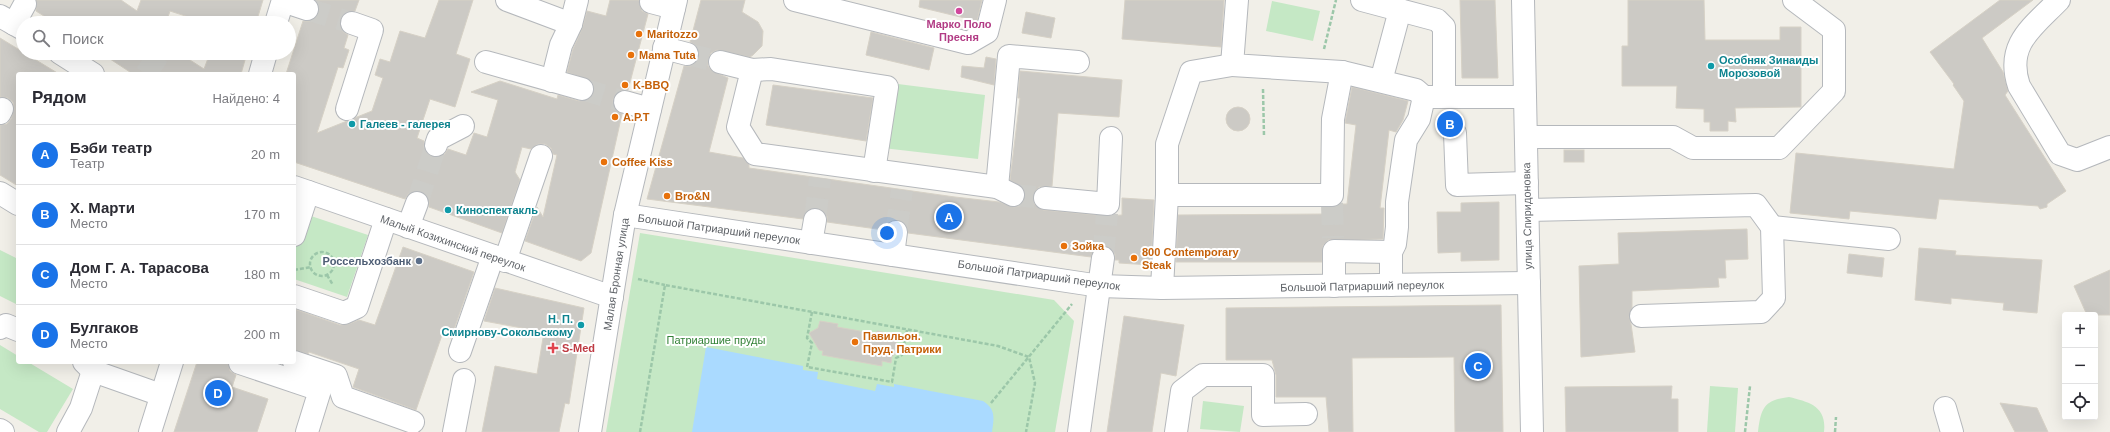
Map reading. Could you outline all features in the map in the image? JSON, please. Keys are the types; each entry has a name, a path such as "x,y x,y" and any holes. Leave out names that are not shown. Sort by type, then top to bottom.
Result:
{"street":[{"path":"278,16 283,0 307,9"},
{"path":"507,0 571,24"},
{"path":"552,81 561,45 571,24 577,0"},
{"path":"808,2 968,43 987,32 995,0"},
{"path":"1232,64 1237,0"},
{"path":"1362,0 1437,20 1444,27 1434,97 1406,140 1397,202 1395,244 1391,252 1391,285"},
{"name":"улица Спиридоновка","path":"1523,0 1532,432"},
{"path":"1526,137 1672,137 1693,148 1778,148 1834,92 1834,30 1794,0"},
{"path":"2059,0 2022,37 2014,62 2015,74 2019,86 2060,154 2076,160 2110,147"},
{"path":"651,2 675,4"},
{"path":"17,16 25,4"},
{"name":"Малая Бронная улица","path":"590,432 625,215 675,4"},
{"path":"1381,81 1400,10"},
{"path":"347,109 372,30 352,23"},
{"path":"664,48 687,54"},
{"path":"752,70 738,128 755,154 821,171 874,171 903,183 1005,191 1009,56 1078,62"},
{"path":"71,60 90,72"},
{"path":"261,72 264,60"},
{"path":"486,62 582,89"},
{"path":"720,62 752,70 771,69 887,87 874,171"},
{"path":"1162,288 1168,144 1191,72 1232,64 1318,70 1342,72 1381,81 1416,90 1434,97 1525,97"},
{"path":"1167,195 1332,195 1333,119 1342,72"},
{"path":"626,102 650,108"},
{"path":"436,145 438,139 464,126"},
{"path":"1455,133 1457,185 1527,183"},
{"path":"1045,198 1108,208 1111,138"},
{"path":"460,350 541,156"},
{"path":"296,221 301,190"},
{"name":"Малый Козихинский переулок","path":"301,190 612,297"},
{"path":"0,193 16,203"},
{"path":"408,227 417,203"},
{"path":"1528,210 1756,205 1772,227 1774,298 1761,312 1641,316"},
{"name":"Большой Патриарший переулок","path":"625,215 1100,286 1162,288 1529,282"},
{"path":"296,297 344,313 357,307 386,219"},
{"path":"811,243 815,220"},
{"path":"1772,227 1889,239"},
{"path":"893,255 896,232"},
{"path":"1334,286 1333,245 1391,252"},
{"path":"1080,432 1104,258"},
{"path":"0,328 6,325 16,329"},
{"path":"296,363 336,376 343,397 413,422"},
{"path":"150,432 171,364"},
{"path":"257,365 320,390 306,432"},
{"path":"68,432 81,408 89,367 161,395"},
{"path":"1176,432 1182,391 1204,375 1263,375 1263,414 1306,414"},
{"path":"454,432 464,380"},
{"path":"1945,408 1952,432"}],"path":[{"path":"1318,70 1336,0"},
{"path":"1263,67 1264,136"},
{"path":"320,253 329,254 334,262 332,271 325,276 316,274 311,267 312,258 320,253"},
{"path":"296,270 311,267"},
{"path":"633,278 998,346 1029,357"},
{"path":"640,432 665,284"},
{"path":"991,403 1072,304"},
{"path":"812,312 807,338 812,343 807,367 892,382 896,358 902,355 907,330"},
{"path":"1026,432 1035,383 1029,357"},
{"path":"1745,432 1750,386"},
{"path":"1835,432 1836,417"}],"green space":[{"path":"1272,1 1320,11 1313,41 1266,31"},
{"path":"890,83 985,95 978,159 883,148"},
{"path":"308,215 368,235 347,297 296,280 296,218"},
{"name":"Патриаршие пруды","path":"640,233 1054,300 1074,321 1055,432 606,432"},
{"path":"0,250 16,258 16,304 0,296"},
{"path":"0,345 16,355 16,364 31,364 73,389 47,432 39,432 0,409"},
{"path":"1710,386 1738,388 1735,432 1707,432"},
{"path":"1789,397 1810,403 1820,411 1823,416 1824,432 1758,432 1765,407 1774,400"},
{"path":"1203,401 1244,406 1240,432 1200,429"}],"water":[{"name":"Патриаршие пруды","path":"706,347 803,366 803,370 818,372 817,379 875,391 877,384 894,387 894,384 983,401 990,407 993,414 992,432 692,432"}],"building":[{"path":"36,0 121,0 137,11 141,0 263,0 258,16 185,16 170,11 168,16 44,16 36,11"},
{"path":"315,0 359,0 355,11 344,13 340,19 342,31 348,35 344,48 349,50 343,68 338,67 317,133 372,111 383,78 375,75 380,59 390,62 400,31 425,38 439,0 473,0 456,54 470,59 455,107 430,99 417,138 424,141 424,148 427,154 438,157 444,155 448,149 466,155 474,133 487,137 498,100 471,92 500,81 557,99 558,95 579,101 590,98 594,92 591,81 567,72 573,49 582,29 587,11 606,16 610,0 639,0 642,11 648,14 628,90 622,90 617,93 613,99 613,105 616,110 622,114 591,253 581,261 525,241 537,207 543,217 557,155 553,154 551,148 545,144 538,144 531,149 522,147 515,172 520,180 502,233 429,207 427,195 421,191 409,193 405,199 296,163 296,72 287,72 290,60 296,60 296,43 303,21 310,21 319,13 319,6"},
{"path":"701,0 745,0 742,12 758,22 763,31 762,46 750,57 717,50 711,53 708,59 708,66 712,71 728,78 709,152 743,158 749,165 749,168 999,202 1014,207 1020,206 1024,201 1025,195 1023,188 1010,180 1020,98 1018,98 1020,71 1122,80 1119,117 1058,113 1052,186 1039,187 1035,191 1033,197 1034,204 1043,210 1107,216 1122,215 1122,198 1154,200 1151,265 1119,263 1119,260 1115,260 1115,254 1111,248 1104,246 1093,250 1091,257 908,233 907,227 898,220 891,221 886,225 884,230 827,222 827,216 823,211 817,208 806,212 803,219 647,199 684,66 691,66 699,58 699,50 690,42"},
{"name":"Марко Поло Пресня","path":"920,0 982,0 977,21 919,7"},
{"path":"1125,0 1224,0 1221,47 1122,39"},
{"path":"1460,0 1495,0 1498,78 1462,78"},
{"name":"Особняк Зинаиды Морозовой","path":"1628,0 1704,0 1705,40 1780,40 1780,27 1801,27 1801,107 1735,108 1736,122 1728,121 1728,131 1710,131 1710,122 1704,122 1704,109 1676,108 1677,86 1622,86 1622,46 1628,46"},
{"path":"2000,0 2033,0 1982,38 2003,72 2008,91 2005,95 2066,191 2047,204 2047,207 2040,209 2038,206 1939,199 1936,219 1850,211 1849,219 1790,213 1796,153 1954,169 1964,101 1953,85 1954,84 1930,52"},
{"path":"1026,12 1055,18 1051,38 1022,33"},
{"path":"871,32 934,48 929,70 866,55"},
{"path":"0,38 16,48 16,60 36,60 56,72 16,72 16,185 0,175 0,125 7,124 11,119 14,109 13,102 8,98 0,97"},
{"path":"986,57 996,59 994,85 961,77 962,66 984,68"},
{"path":"112,60 190,60 204,69 207,60 245,60 242,72 130,72"},
{"path":"773,85 873,98 866,141 766,125"},
{"path":"1352,87 1408,101 1403,120 1396,132 1389,130 1380,208 1384,208 1383,239 1328,240 1323,245 1322,262 1176,262 1178,215 1327,214 1327,208 1340,204 1347,204 1356,125 1345,123"},
{"path":"1238,107 1246,111 1250,119 1246,127 1238,131 1230,127 1226,119 1230,111"},
{"path":"1564,150 1584,150 1584,162 1564,162"},
{"path":"1499,202 1499,260 1461,261 1461,252 1438,253 1437,212 1461,212 1461,203"},
{"path":"1747,229 1748,259 1725,260 1726,278 1718,278 1719,287 1632,291 1632,308 1629,317 1635,352 1581,357 1579,266 1619,264 1618,233"},
{"path":"403,247 474,272 451,338 442,335 416,410 353,387 359,369 309,352 308,354 296,351 296,310 340,325 349,324 359,320 375,325"},
{"path":"1919,248 1956,251 1955,255 2042,260 2037,313 2003,310 2004,303 1951,298 1951,304 1915,300"},
{"path":"1849,254 1884,258 1882,277 1847,273"},
{"path":"2110,270 2110,315 2098,315 2098,312 2086,312 2074,286"},
{"path":"495,288 584,308 569,404 565,403 559,432 482,432 495,366 537,374 544,332 484,321"},
{"path":"1501,305 1503,432 1455,432 1454,357 1352,358 1353,432 1329,432 1326,397 1276,397 1276,375 1272,360 1226,360 1226,308"},
{"path":"1124,316 1184,325 1176,376 1161,373 1152,432 1107,432"},
{"name":"Павильон. Пруд. Патрики","path":"820,321 838,324 837,327 877,334 877,331 892,334 901,351 892,356 891,363 882,361 882,366 822,355 823,351 819,350 809,333 818,328"},
{"path":"196,364 228,364 230,371 236,375 232,387 268,399 257,432 174,432"},
{"path":"1672,386 1671,399 1678,399 1678,432 1566,432 1565,387"},
{"path":"2000,403 2037,408 2048,432 2015,432"}],"tunnel":[{"path":"307,9 352,23"},
{"path":"687,54 720,62"},
{"path":"147,72 155,60"},
{"path":"582,89 625,102"},
{"path":"417,203 436,145"},
{"path":"815,220 820,178"},
{"path":"896,232 902,190"},
{"path":"1013,195 1045,198"},
{"path":"1332,203 1333,238"},
{"path":"1103,258 1107,213"}],"place":[{"name":"Марко Поло Пресня","path":"959,11"},
{"name":"Maritozzo","path":"639,34"},
{"name":"Mama Tuta","path":"631,55"},
{"name":"Особняк Зинаиды Морозовой","path":"1711,66"},
{"name":"K-BBQ","path":"625,85"},
{"name":"А.Р.Т","path":"615,117"},
{"name":"Галеев - галерея","path":"352,124"},
{"name":"Х. Марти","path":"1450,124"},
{"name":"Coffee Kiss","path":"604,162"},
{"name":"Bro&N","path":"667,196"},
{"name":"Киноспектакль","path":"448,210"},
{"name":"Бэби театр","path":"949,217"},
{"name":"Зойка","path":"1064,246"},
{"name":"800 Contemporary Steak","path":"1134,258"},
{"name":"Россельхозбанк","path":"419,261"},
{"name":"Н. П. Смирнову-Сокольскому","path":"581,325"},
{"name":"Павильон. Пруд. Патрики","path":"855,342"},
{"name":"S-Med","path":"553,348"},
{"name":"Дом Г. А. Тарасова","path":"1478,366"},
{"name":"Булгаков","path":"218,393"}]}
